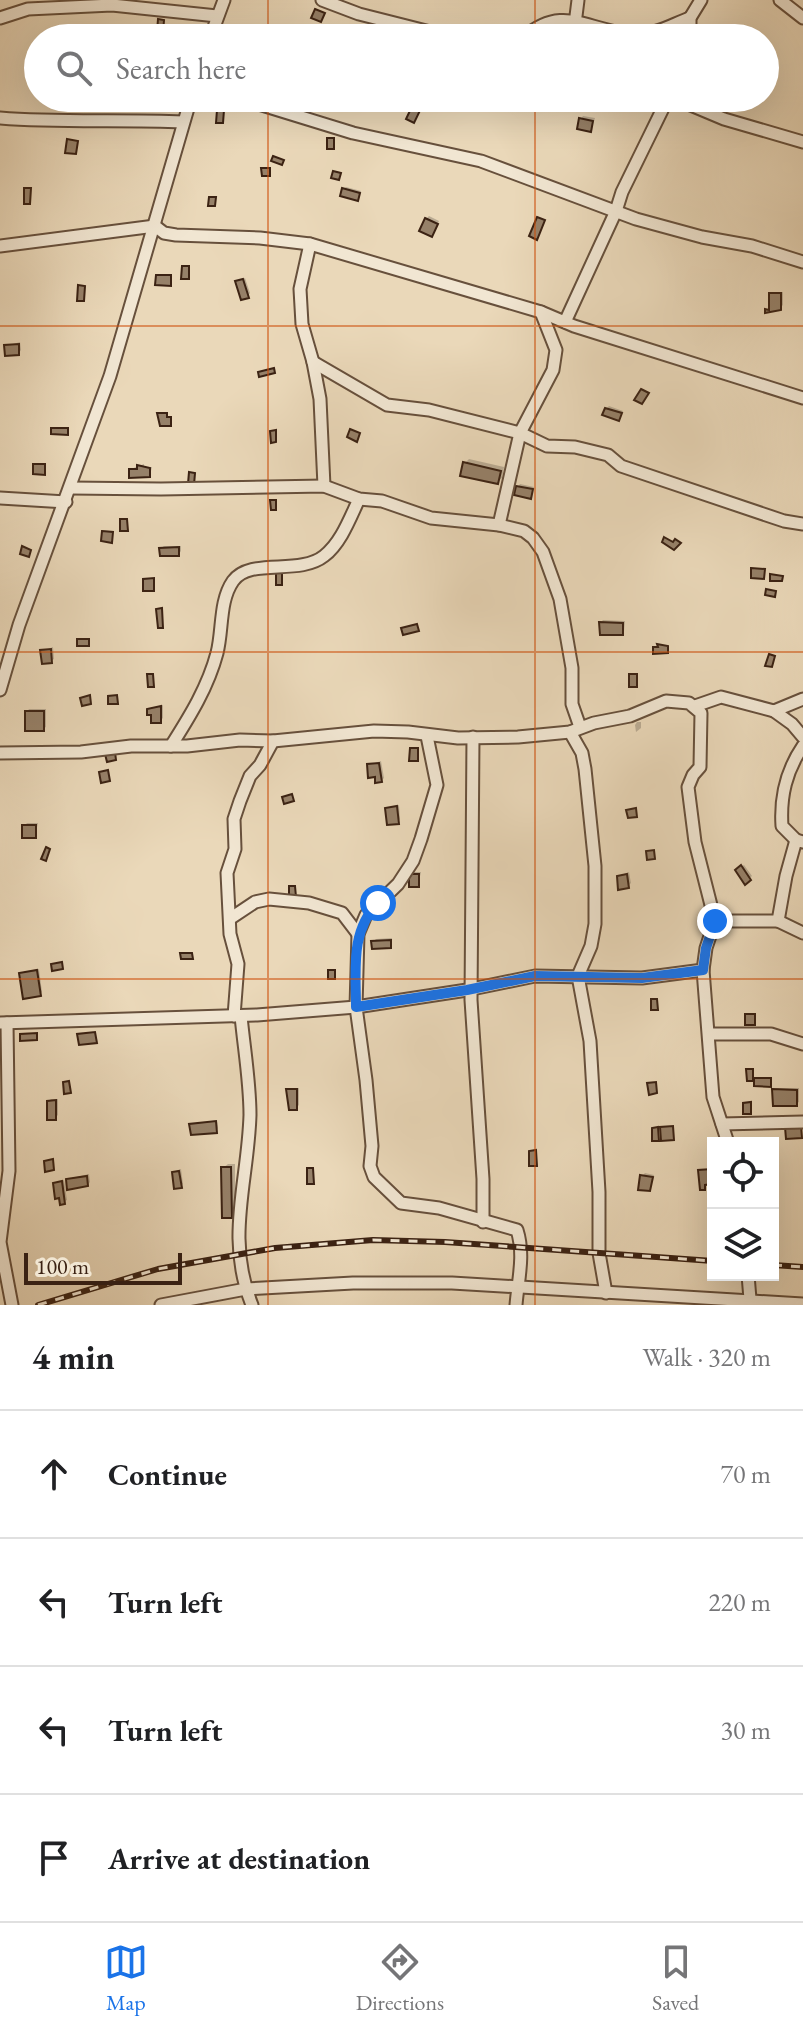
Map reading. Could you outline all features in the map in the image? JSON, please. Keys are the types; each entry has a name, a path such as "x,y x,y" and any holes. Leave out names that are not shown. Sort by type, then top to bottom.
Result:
{"street":[{"path":"214,24 224,0"},
{"path":"322,0 399,24"},
{"path":"576,16 578,0"},
{"path":"690,24 690,18 701,0"},
{"path":"780,0 803,18"},
{"path":"0,18 28,9 104,5 217,16"},
{"path":"535,24 561,10 599,24"},
{"path":"673,24 690,18"},
{"path":"0,690 19,625 110,376 186,112"},
{"path":"285,112 353,133 481,161 636,219 702,237 752,246 803,262"},
{"path":"565,322 661,112"},
{"path":"707,112 803,142"},
{"path":"0,118 183,122"},
{"path":"0,246 155,226 164,233 176,235 260,238 310,244 541,312 803,398"},
{"path":"310,244 300,289 302,324 320,399 324,486"},
{"path":"499,525 520,433 553,370 556,350 541,312"},
{"path":"313,362 387,405 429,410 520,433 547,446 575,447 608,455 621,466 784,521 803,524"},
{"path":"70,488 324,486 359,499 382,501 431,518 499,525 524,531 543,552 560,599 572,668 575,730 585,769 595,866 595,924 591,946 578,976 590,1041 599,1192 599,1253 606,1293"},
{"path":"0,498 66,502"},
{"path":"171,746 203,692 217,651 227,591 235,577 259,568 300,567 324,556 343,532 359,499"},
{"path":"695,706 721,697 774,711 803,737"},
{"path":"774,711 803,699"},
{"path":"0,753 81,752 131,746 273,741 352,732 518,737 575,730 630,716 666,701 695,706 701,713 700,767 688,787 695,842 715,921 703,970 713,1097 726,1137"},
{"path":"427,736 437,785 421,839 398,884 366,915 358,934 356,1007 369,1106 370,1166 374,1177 401,1203 439,1208 517,1230 521,1247 521,1274 516,1305"},
{"path":"473,737 471,989 483,1222"},
{"path":"252,1305 246,1289 237,1230 250,1112 238,1016 238,964 230,934 227,873 235,849 234,819 250,776 273,741"},
{"path":"778,921 786,876 800,841 782,826 783,786 803,746"},
{"path":"231,918 255,902 269,899 309,903 342,913 358,934"},
{"path":"715,921 778,921 803,933"},
{"path":"12,1305 0,1242 9,1171 3,1023 238,1016 356,1007 535,976 642,978 703,970"},
{"path":"710,1034 771,1034 803,1044"},
{"path":"722,1124 803,1122"},
{"path":"748,1281 750,1299"},
{"path":"161,1305 246,1289 353,1283 452,1283 803,1304"}],"building":[{"path":"315,9 325,13 321,22 311,18"},
{"path":"217,112 224,112 223,123 216,123"},
{"path":"409,112 419,112 414,123 406,119"},
{"path":"579,118 593,121 591,132 577,129"},
{"path":"327,138 334,138 334,149 327,149"},
{"path":"67,139 78,141 76,154 65,153"},
{"path":"273,156 284,160 282,165 271,161"},
{"path":"261,168 270,168 270,176 262,176"},
{"path":"333,171 341,173 339,180 331,178"},
{"path":"24,188 31,188 30,204 24,204"},
{"path":"342,188 360,193 358,201 340,196"},
{"path":"209,197 216,197 215,206 208,206"},
{"path":"537,217 545,220 537,240 529,236"},
{"path":"425,218 438,224 432,237 419,231"},
{"path":"182,266 189,266 189,279 181,279"},
{"path":"156,275 171,275 171,286 155,285"},
{"path":"243,279 249,298 241,300 235,281"},
{"path":"78,285 85,286 84,301 77,301"},
{"path":"769,293 781,293 781,310 765,313 765,309 769,310"},
{"path":"19,344 19,355 5,356 4,345"},
{"path":"274,368 275,373 259,377 258,372"},
{"path":"641,389 649,393 642,404 634,400"},
{"path":"605,408 622,413 619,421 602,415"},
{"path":"157,413 167,413 167,417 171,417 171,426 160,426"},
{"path":"51,428 68,428 68,435 51,434"},
{"path":"350,429 360,433 357,442 347,437"},
{"path":"276,430 276,442 271,443 270,431"},
{"path":"463,462 501,471 498,484 460,476"},
{"path":"33,464 45,464 45,475 33,474"},
{"path":"137,465 150,468 150,477 129,478 129,469 137,469"},
{"path":"189,472 195,473 194,485 188,484"},
{"path":"516,486 533,489 531,499 514,495"},
{"path":"270,500 276,500 276,510 271,510"},
{"path":"120,519 127,519 128,531 120,531"},
{"path":"102,531 113,532 112,543 101,541"},
{"path":"664,537 681,543 674,550 662,542"},
{"path":"22,546 31,550 29,557 20,554"},
{"path":"179,547 179,556 160,556 159,548"},
{"path":"751,568 765,569 764,579 751,578"},
{"path":"276,573 282,573 282,585 276,585"},
{"path":"770,574 783,576 782,581 770,581"},
{"path":"154,578 154,591 143,591 143,579"},
{"path":"766,589 776,591 775,597 765,595"},
{"path":"162,608 163,628 158,628 156,609"},
{"path":"599,622 623,623 623,635 600,635"},
{"path":"417,624 419,631 403,635 401,628"},
{"path":"77,639 89,639 89,646 77,646"},
{"path":"657,644 668,646 668,653 653,654 653,647 658,647"},
{"path":"51,649 52,663 42,664 40,650"},
{"path":"769,654 775,656 772,667 765,666"},
{"path":"147,674 153,674 154,687 148,687"},
{"path":"629,674 637,674 637,687 629,687"},
{"path":"90,695 91,704 82,706 80,698"},
{"path":"117,695 118,704 108,704 108,696"},
{"path":"161,706 161,723 151,723 147,709"},
{"path":"25,711 44,711 44,731 25,731"},
{"path":"410,748 418,748 418,761 409,761"},
{"path":"115,752 116,760 107,762 105,754"},
{"path":"379,763 382,782 375,783 375,777 368,778 367,764"},
{"path":"108,770 110,781 101,783 99,772"},
{"path":"292,794 294,801 284,804 282,797"},
{"path":"397,806 399,824 387,825 385,808"},
{"path":"636,808 637,817 628,818 626,810"},
{"path":"22,825 36,825 36,838 22,838"},
{"path":"46,847 50,849 46,861 41,859"},
{"path":"654,850 655,859 647,860 646,851"},
{"path":"741,865 751,880 745,885 735,870"},
{"path":"409,874 419,874 419,887 409,887"},
{"path":"627,874 629,888 618,890 617,876"},
{"path":"289,886 295,886 296,897 289,897"},
{"path":"391,940 391,948 372,949 371,941"},
{"path":"180,953 192,953 193,959 181,959"},
{"path":"62,962 63,969 52,971 51,964"},
{"path":"37,970 41,996 23,999 19,973"},
{"path":"328,970 335,970 335,979 328,979"},
{"path":"651,999 657,999 658,1010 651,1010"},
{"path":"745,1014 755,1014 755,1025 745,1025"},
{"path":"95,1032 97,1043 79,1045 77,1034"},
{"path":"37,1033 37,1040 20,1041 20,1034"},
{"path":"746,1069 753,1069 753,1081 747,1081"},
{"path":"754,1078 771,1078 771,1087 754,1086"},
{"path":"69,1081 71,1093 64,1094 63,1082"},
{"path":"656,1082 657,1093 649,1095 647,1083"},
{"path":"286,1089 297,1089 297,1110 289,1110"},
{"path":"772,1089 797,1090 797,1106 773,1106"},
{"path":"56,1100 56,1120 47,1120 47,1101"},
{"path":"751,1102 751,1114 743,1114 743,1103"},
{"path":"216,1121 217,1133 191,1135 189,1124"},
{"path":"673,1126 674,1140 661,1141 660,1127"},
{"path":"801,1126 802,1138 786,1139 785,1127"},
{"path":"658,1127 659,1141 652,1141 652,1128"},
{"path":"536,1150 537,1166 529,1166 529,1151"},
{"path":"53,1159 54,1170 45,1172 44,1161"},
{"path":"221,1167 231,1167 232,1218 222,1218"},
{"path":"307,1168 313,1168 314,1184 307,1184"},
{"path":"707,1169 705,1190 700,1190 698,1170"},
{"path":"179,1171 182,1188 174,1189 172,1172"},
{"path":"640,1175 653,1177 650,1191 638,1190"},
{"path":"87,1176 88,1186 67,1190 66,1179"},
{"path":"62,1181 65,1204 60,1205 59,1198 55,1199 53,1183"}],"railway":[{"path":"38,1305 158,1269 275,1248 373,1240 445,1242 707,1261"},
{"path":"779,1265 803,1267"}],"route":[{"path":"378,903 366,915 358,934 356,1007 535,976 642,978 703,970 715,921"}]}
